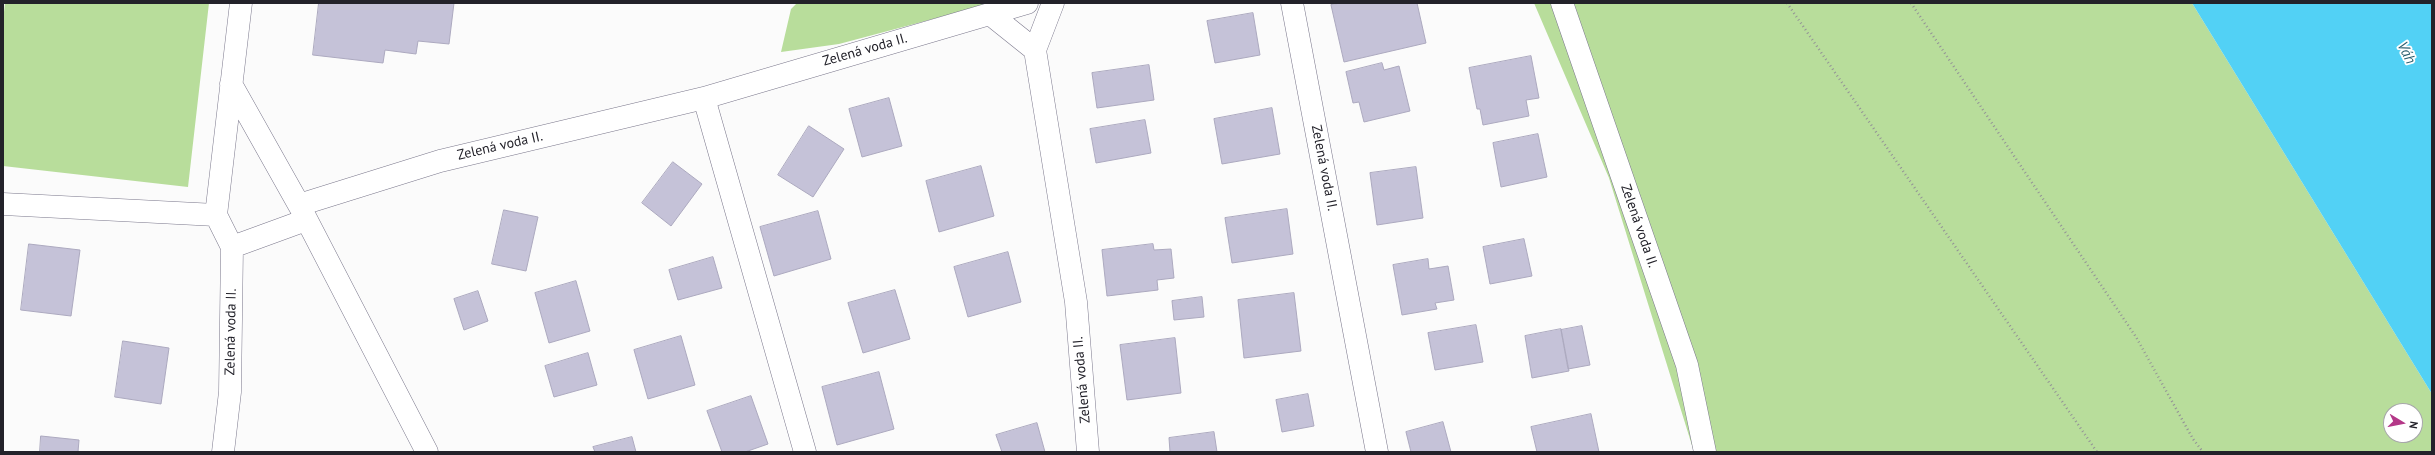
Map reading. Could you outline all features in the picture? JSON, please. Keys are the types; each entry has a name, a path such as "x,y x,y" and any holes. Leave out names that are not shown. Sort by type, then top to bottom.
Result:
{"street":[{"path":"3,204 216,215 241,3"},
{"name":"Zelená voda II.","path":"232,247 302,212 440,161 704,98 1027,3"},
{"path":"990,14 1035,50 1053,3"},
{"name":"Zelená voda II.","path":"1292,3 1377,452"},
{"name":"Zelená voda II.","path":"1562,3 1687,365 1705,452"},
{"name":"Zelená voda II.","path":"1035,50 1076,302 1088,452"},
{"path":"231,84 302,212 427,452"},
{"path":"704,98 805,452"},
{"name":"Zelená voda II.","path":"216,215 232,247 230,392 223,452"}],"path":[{"path":"1786,3 2097,452"},
{"path":"1911,3 2136,337 2193,439 2203,452"}],"green space":[{"path":"5,3 209,3 188,187 3,166 3,21"},
{"path":"797,3 993,3 839,44 781,52 791,9"},
{"path":"1534,3 2192,3 2432,394 2432,452 1694,452 1609,178"}],"water":[{"name":"Váh","path":"2192,3 2432,3 2432,394"}],"building":[{"path":"319,3 454,3 449,44 418,41 416,54 385,50 383,63 313,55"},
{"path":"1341,3 1417,3 1426,43 1344,62 1331,5"},
{"path":"1253,13 1260,55 1215,63 1207,21"},
{"path":"1531,56 1539,98 1526,100 1529,116 1483,125 1480,109 1477,109 1469,68"},
{"path":"1382,63 1384,70 1399,66 1410,111 1364,122 1359,102 1353,103 1346,72"},
{"path":"1149,65 1154,100 1097,108 1092,73"},
{"path":"889,98 902,146 862,157 849,109"},
{"path":"1272,108 1280,154 1222,164 1214,119"},
{"path":"1145,120 1151,153 1096,163 1090,129"},
{"path":"809,126 844,149 813,197 778,175"},
{"path":"1538,134 1547,177 1501,187 1493,143"},
{"path":"673,162 702,184 671,226 642,203"},
{"path":"981,166 994,216 939,232 926,181"},
{"path":"1416,167 1423,218 1377,225 1370,173"},
{"path":"1287,209 1293,254 1232,263 1225,218"},
{"path":"504,210 538,217 526,271 492,264"},
{"path":"818,211 831,259 774,276 760,227"},
{"path":"1524,239 1532,276 1490,284 1483,247"},
{"path":"29,244 80,250 71,316 21,310"},
{"path":"1153,244 1154,250 1171,249 1174,278 1157,280 1158,290 1107,296 1102,250"},
{"path":"1008,252 1021,302 968,317 954,267"},
{"path":"713,257 722,288 678,300 669,270"},
{"path":"1428,259 1429,269 1448,266 1454,300 1435,303 1437,309 1402,315 1393,265"},
{"path":"576,281 590,331 549,343 535,293"},
{"path":"895,290 910,339 863,353 848,303"},
{"path":"478,291 488,321 464,330 454,299"},
{"path":"1294,293 1301,351 1244,358 1238,300"},
{"path":"1202,297 1204,317 1174,320 1172,301"},
{"path":"1476,325 1483,362 1435,370 1428,333"},
{"path":"1582,326 1590,365 1568,369 1561,330"},
{"path":"1561,329 1569,371 1532,378 1525,336"},
{"path":"681,336 695,385 648,399 634,350"},
{"path":"1175,338 1181,393 1127,400 1120,345"},
{"path":"123,341 169,348 161,404 115,397"},
{"path":"588,353 597,385 554,397 545,366"},
{"path":"879,372 894,429 837,445 822,387"},
{"path":"1308,394 1314,426 1282,432 1276,400"},
{"path":"751,396 768,444 745,452 722,452 707,411"},
{"path":"1591,414 1599,452 1537,452 1531,427"},
{"path":"1443,422 1451,452 1411,452 1406,432"},
{"path":"1037,423 1045,452 1002,452 996,435"},
{"path":"1214,432 1217,452 1170,452 1169,438"},
{"path":"41,436 79,440 78,452 40,452"},
{"path":"632,437 636,452 595,452 593,447"}]}
